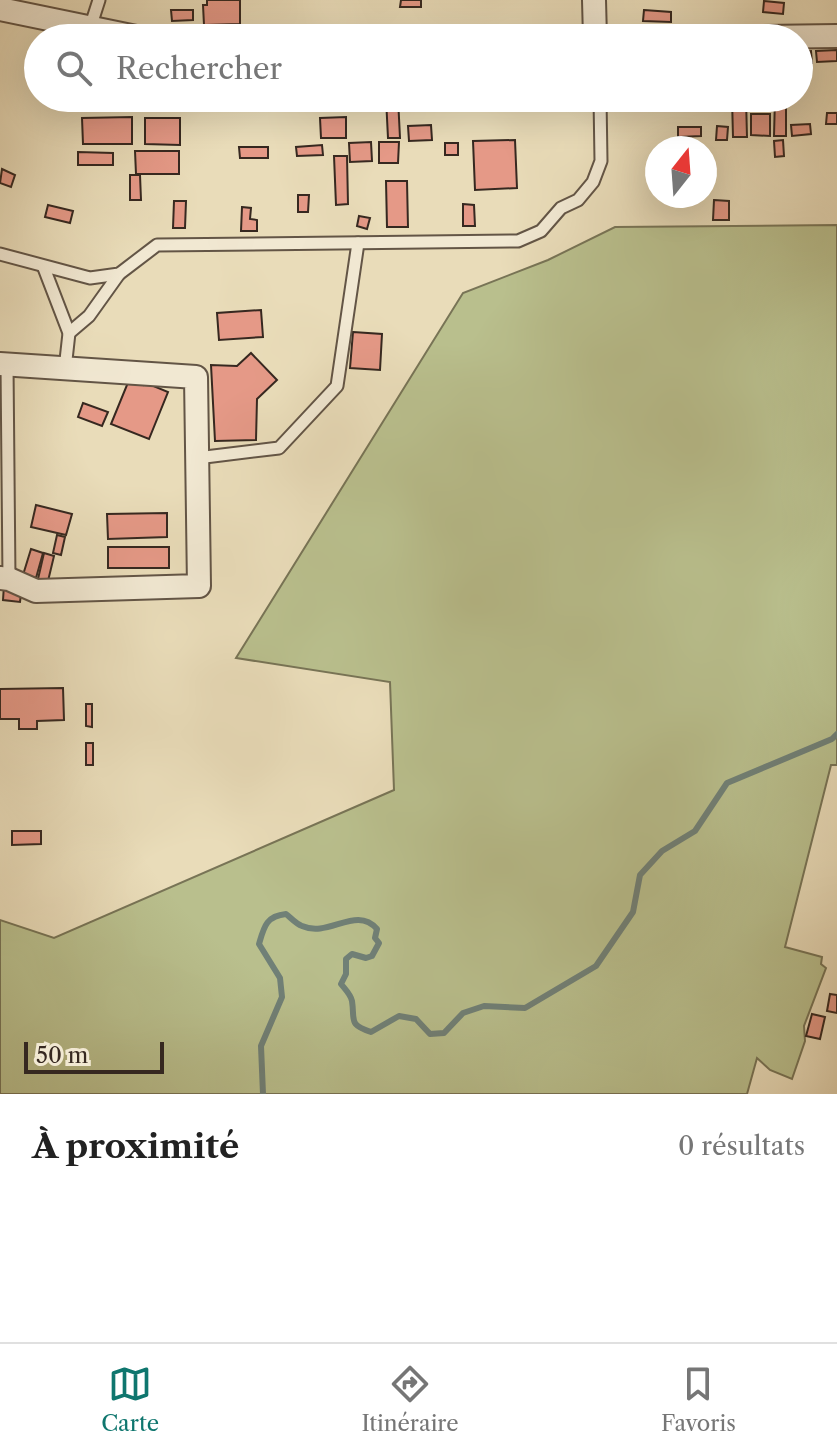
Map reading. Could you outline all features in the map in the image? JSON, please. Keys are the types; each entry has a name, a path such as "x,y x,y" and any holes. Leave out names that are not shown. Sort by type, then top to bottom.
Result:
{"street":[{"path":"594,0 595,24"},
{"path":"0,9 71,24"},
{"path":"813,36 837,36"},
{"path":"3,364 196,377 199,586 36,591 5,578"}],"lane":[{"path":"91,24 99,0"},
{"path":"69,333 89,316 119,274 157,245 518,241 541,231 561,208 578,200 593,182 601,161 600,112"},
{"path":"197,458 279,448 337,386 358,243"},
{"path":"0,254 90,278 119,274"},
{"path":"44,268 69,333 65,369"},
{"path":"3,364 5,578"}],"green space":[{"path":"837,225 837,765 831,765 785,947 822,957 821,964 826,968 804,1026 805,1041 792,1079 770,1070 757,1058 747,1094 0,1094 0,920 54,938 394,790 390,682 236,658 463,293 548,260 615,227"}],"building":[{"path":"207,0 240,0 240,24 204,24 203,5 207,5"},
{"path":"401,0 421,0 421,7 400,7"},
{"path":"764,1 784,3 783,14 763,12"},
{"path":"171,10 193,10 193,20 172,21"},
{"path":"644,10 671,12 671,22 643,21"},
{"path":"837,50 837,61 817,62 816,51"},
{"path":"387,112 399,112 400,138 388,138"},
{"path":"732,112 746,112 747,137 733,137"},
{"path":"775,112 786,112 786,136 774,136"},
{"path":"827,113 837,113 837,124 826,124"},
{"path":"751,114 770,114 770,136 751,135"},
{"path":"132,117 132,144 83,144 82,118"},
{"path":"346,117 346,138 321,138 320,118"},
{"path":"145,118 180,118 180,145 145,144"},
{"path":"810,124 811,134 792,136 791,125"},
{"path":"431,125 432,140 409,141 408,126"},
{"path":"717,126 728,127 727,140 717,140"},
{"path":"678,127 701,127 701,136 678,136"},
{"path":"515,140 517,188 475,190 473,141"},
{"path":"783,140 784,156 775,157 774,141"},
{"path":"371,142 372,161 350,162 349,143"},
{"path":"379,142 399,142 398,163 379,163"},
{"path":"445,143 458,143 458,155 445,155"},
{"path":"322,145 323,155 297,156 296,147"},
{"path":"239,147 268,147 268,158 240,158"},
{"path":"135,151 179,151 179,174 136,174"},
{"path":"78,152 113,153 113,165 78,165"},
{"path":"334,156 347,156 348,204 336,205"},
{"path":"2,169 15,175 11,187 0,183"},
{"path":"130,175 140,175 141,200 130,200"},
{"path":"386,181 407,181 408,227 387,227"},
{"path":"298,195 309,195 308,212 298,212"},
{"path":"717,200 729,201 729,220 713,220"},
{"path":"174,201 186,201 185,228 173,228"},
{"path":"463,204 474,205 475,226 463,226"},
{"path":"48,205 73,211 70,223 45,217"},
{"path":"242,207 251,208 250,219 257,220 257,231 241,231"},
{"path":"359,216 370,218 367,229 357,226"},
{"path":"261,310 263,337 219,340 217,313"},
{"path":"353,332 382,334 380,370 350,368"},
{"path":"251,353 277,380 257,399 256,440 215,441 211,365 237,366"},
{"path":"129,380 143,385 144,382 168,392 149,439 111,424"},
{"path":"83,403 108,412 102,426 78,417"},
{"path":"36,505 72,514 66,535 31,527"},
{"path":"167,513 167,537 108,539 107,514"},
{"path":"57,535 65,537 61,555 53,553"},
{"path":"108,547 169,547 169,568 108,568"},
{"path":"31,549 43,553 36,578 23,575"},
{"path":"44,553 54,556 48,581 38,579"},
{"path":"4,585 22,587 20,602 3,600"},
{"path":"63,688 64,720 37,721 37,729 19,729 19,719 0,719 0,689"},
{"path":"86,704 92,704 92,727 86,726"},
{"path":"86,743 93,743 93,765 86,765"},
{"path":"12,831 41,831 41,844 12,845"},
{"path":"830,994 837,995 837,1013 827,1011"},
{"path":"812,1014 825,1017 820,1039 806,1036"}],"waterway":[{"path":"263,1094 261,1046 282,997 280,978 259,944 264,928 274,917 286,914 300,925 312,929 360,920 369,922 377,929 375,938 379,943 372,956 366,958 352,954 346,959 346,974 341,984 351,999 356,1024 371,1032 399,1016 416,1019 430,1034 444,1033 463,1013 484,1006 525,1008 596,966 633,912 640,875 662,851 695,831 727,783 832,739 837,734"}]}
